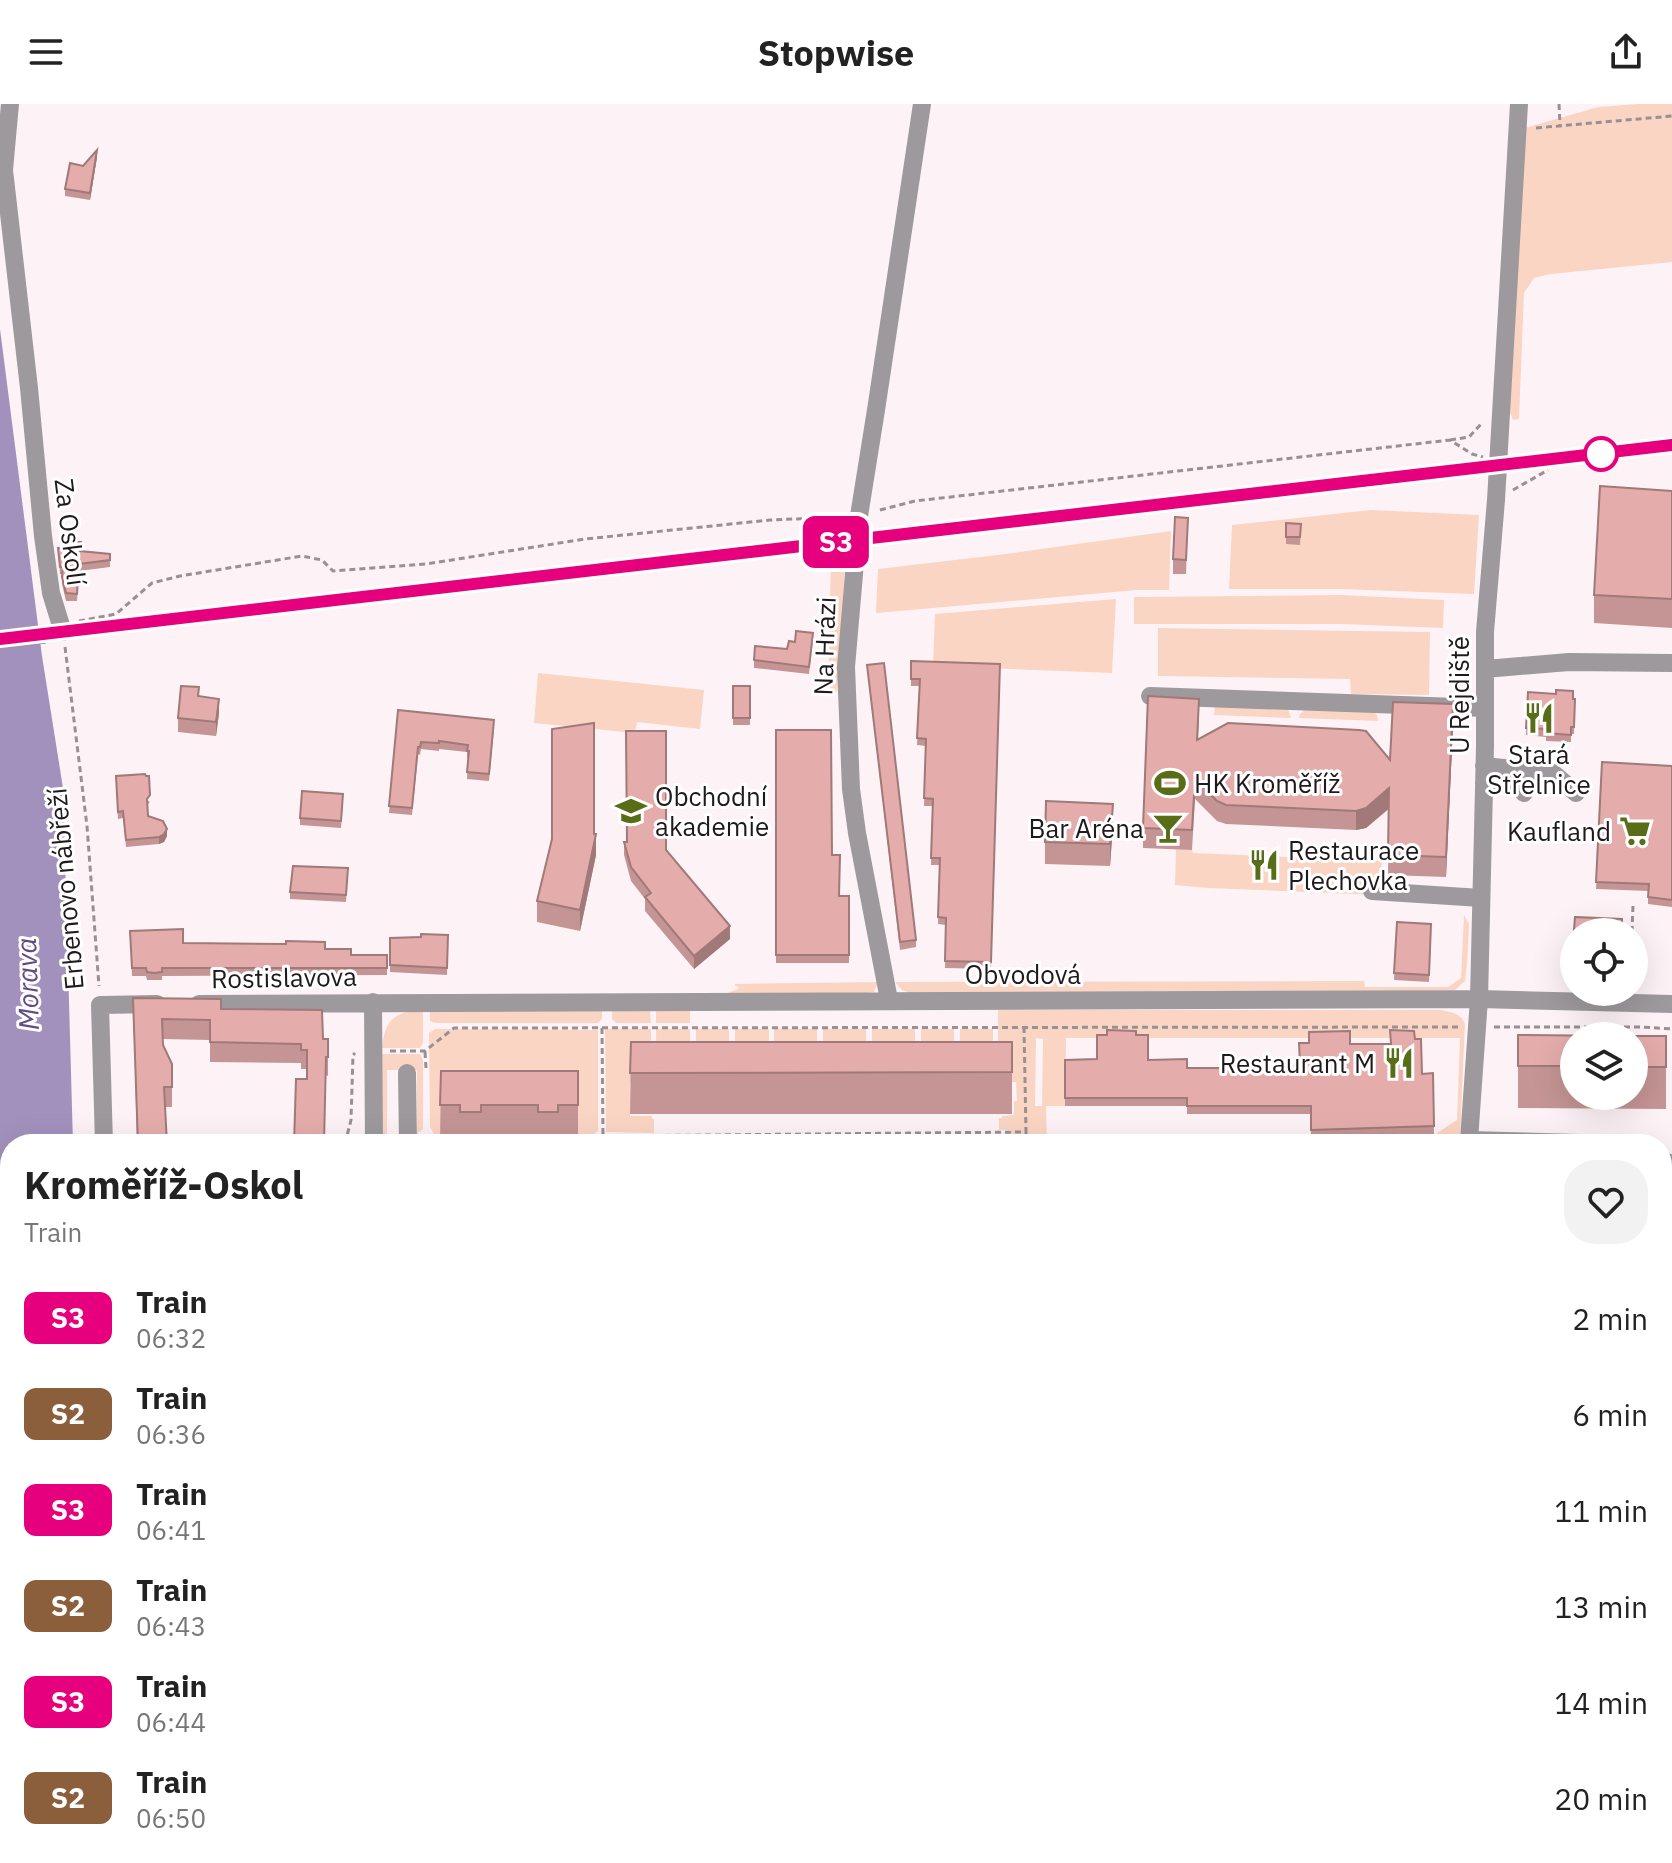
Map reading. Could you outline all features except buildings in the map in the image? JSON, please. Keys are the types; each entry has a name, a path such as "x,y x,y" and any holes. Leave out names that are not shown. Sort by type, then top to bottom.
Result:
{"street":[{"name":"Za Oskolí","path":"10,104 4,170 43,536 51,593 62,627"},
{"name":"Na Hrázi","path":"889,1000 851,789 846,667 859,516 922,104"},
{"name":"U Rejdiště","path":"1470,1134 1479,999 1487,601 1496,500 1519,104"},
{"path":"1485,669 1569,662 1672,663"},
{"path":"1150,696 1485,708"},
{"path":"1484,775 1553,773 1576,793"},
{"path":"1484,775 1516,780 1524,793"},
{"path":"1372,891 1481,898"},
{"name":"Obvodová","path":"373,1002 1479,999 1672,1004"},
{"path":"373,1002 374,1134"},
{"name":"Rostislavova","path":"100,1005 373,1002"},
{"name":"Erbenovo nábřeží","path":"100,1005 104,1134"},
{"path":"407,1073 408,1134"}],"path":[{"path":"1559,104 1560,126"},
{"path":"1518,130 1672,116"},
{"path":"62,627 116,614 152,583 302,556 322,560 333,571 352,570 426,564 585,539 770,520 859,516 915,501 1450,440 1469,437 1484,420"},
{"path":"1450,440 1479,457 1498,456"},
{"path":"1496,500 1548,470"},
{"name":"Erbenovo nábřeží","path":"62,627 87,826 100,1005"},
{"path":"0,647 43,642"},
{"path":"1633,905 1633,918"},
{"path":"382,1051 425,1051 454,1028 1672,1029"},
{"path":"602,1028 603,1134"},
{"path":"814,1134 1026,1132 1024,1028"},
{"path":"348,1134 351,1120 353,1055"}],"shaded area":[{"path":"1672,104 1672,262 1534,278 1524,293 1519,419 1513,420 1502,392 1518,130 1598,107"},
{"path":"1371,510 1479,515 1474,594 1229,589 1232,525"},
{"path":"1171,531 1169,590 1137,590 876,613 878,569"},
{"path":"846,554 837,692 828,691 831,555"},
{"path":"1341,595 1444,600 1443,628 1340,624 1134,624 1134,597"},
{"path":"1116,599 1112,673 933,666 935,614"},
{"path":"1158,628 1430,632 1429,695 1351,694 1350,679 1158,676"},
{"path":"538,673 704,690 700,729 637,722 635,733 534,723"},
{"path":"1215,704 1288,709 1291,718 1214,715"},
{"path":"1306,709 1372,711 1378,721 1299,718"},
{"path":"1176,849 1192,850 1193,853 1382,861 1380,895 1175,885"},
{"path":"1464,915 1469,924 1467,965 1465,981 1455,990 910,993 895,982 1364,981 1365,987 1448,987 1461,978"},
{"path":"878,982 874,992 868,993 728,993 738,989 735,984"},
{"path":"423,1010 423,1043 420,1048 382,1048 386,1030 393,1019"},
{"path":"430,1010 602,1011 602,1019 598,1023 435,1023 430,1021"},
{"path":"612,1010 650,1010 651,1023 616,1023 612,1019"},
{"path":"656,1010 690,1010 690,1023 656,1023"},
{"path":"998,1010 1440,1010 1458,1015 1465,1024 1460,1134 1436,1134 1457,1120 1460,1038 1066,1038 1065,1106 1046,1106 1047,1134 1011,1134 1011,1130 999,1130 999,1118 1014,1115 1016,1082 998,1082","holes":["1036,1038 1043,1039 1042,1106 1035,1106"]},
{"path":"435,1029 598,1030 598,1131 594,1134 434,1134 430,1127 429,1033"},
{"path":"605,1029 651,1029 652,1082 630,1083 630,1116 652,1116 654,1133 606,1132"},
{"path":"656,1029 690,1029 690,1082 657,1082"},
{"path":"696,1029 729,1029 729,1082 696,1082"},
{"path":"735,1029 769,1029 769,1082 735,1082"},
{"path":"774,1029 817,1029 817,1082 774,1082"},
{"path":"823,1029 866,1029 866,1082 823,1082"},
{"path":"872,1029 915,1029 915,1082 872,1082"},
{"path":"921,1029 954,1029 954,1082 921,1082"},
{"path":"960,1029 993,1029 993,1082 959,1082"},
{"path":"382,1054 420,1054 423,1060 423,1129 417,1134 417,1070 387,1070 387,1134 382,1134"}],"water":[{"name":"Morava","path":"0,329 42,656 63,788 73,1134 0,1134"}],"railway":[{"path":"0,639 1672,445"}],"train":[{"name":"S3","path":"0,639 1672,445"}],"place":[{"name":"Stará Střelnice","path":"1539,718"},
{"name":"HK Kroměříž","path":"1170,783"},
{"name":"Obchodní akademie","path":"631,811"},
{"name":"Bar Aréna","path":"1168,828"},
{"name":"Kaufland","path":"1635,831"},
{"name":"Restaurace Plechovka","path":"1264,865"},
{"name":"Restaurant M","path":"1399,1063"}]}
